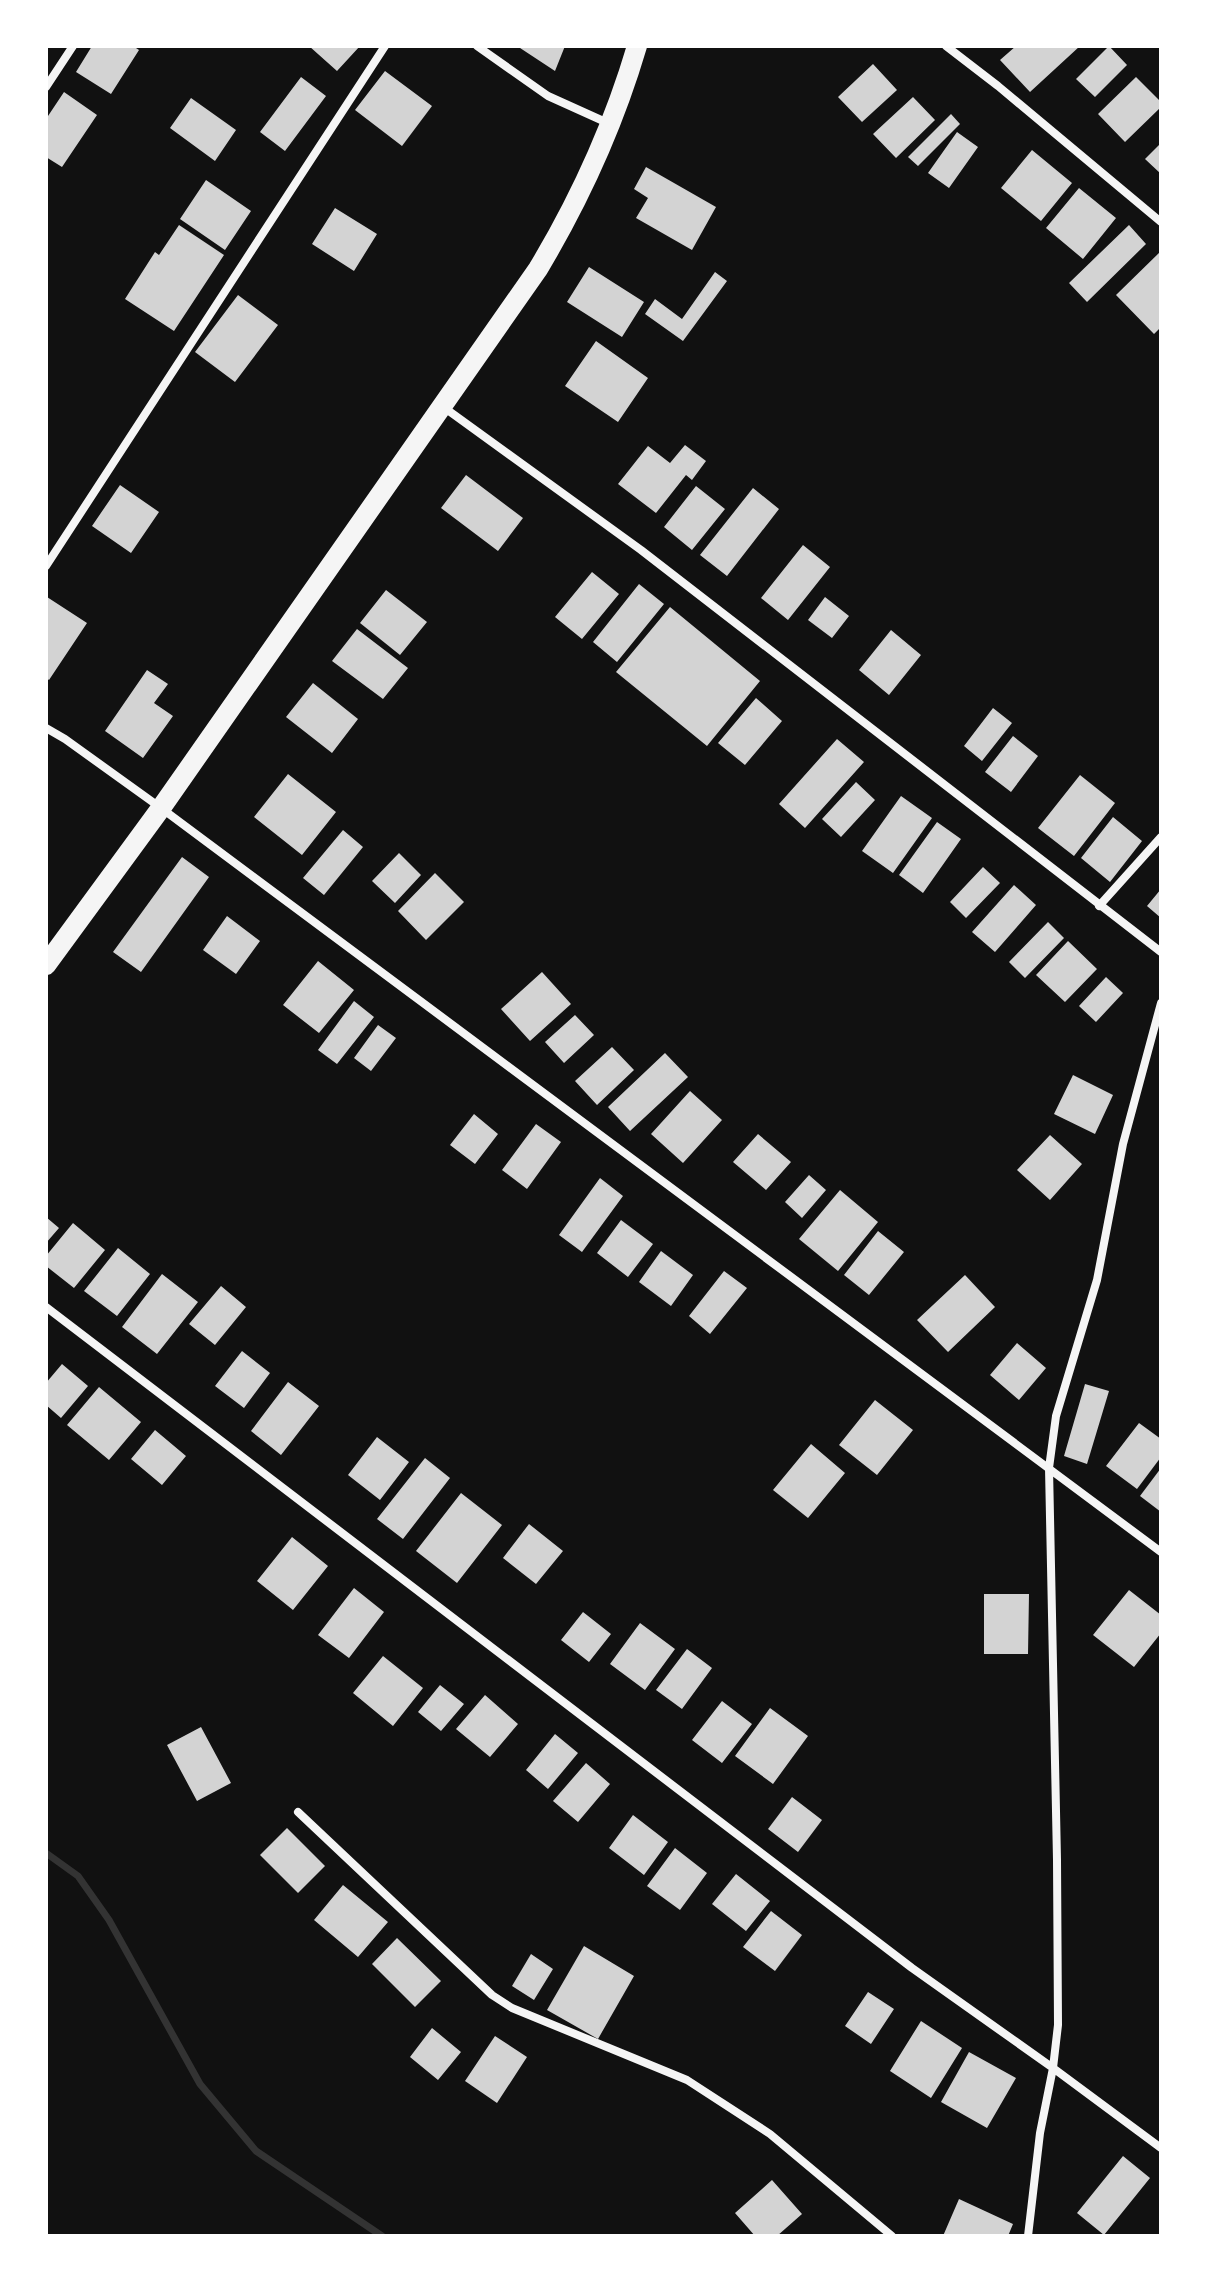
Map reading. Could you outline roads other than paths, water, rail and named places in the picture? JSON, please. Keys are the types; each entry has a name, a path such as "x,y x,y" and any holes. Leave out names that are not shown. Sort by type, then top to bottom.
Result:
{"main road":[{"path":"46,965 161,808 500,325 557,237 610,124 637,46"}],"street":[{"path":"46,87 73,46"},
{"path":"46,566 385,46"},
{"path":"477,46 548,96 610,124"},
{"path":"946,46 1161,222"},
{"path":"441,406 641,550 1161,952"},
{"path":"46,728 161,808 1161,1552"},
{"path":"1099,906 1161,837"},
{"path":"1028,2236 1040,2133 1058,2025 1049,1468 1056,1416 1097,1280 1123,1144 1161,1003"},
{"path":"46,1307 912,1968 1161,2148"},
{"path":"298,1812 492,1995 512,2008 687,2080 712,2095 770,2134 892,2236"}],"waterway":[{"path":"46,1853 78,1876 109,1920 200,2084 256,2151 382,2236"}]}
